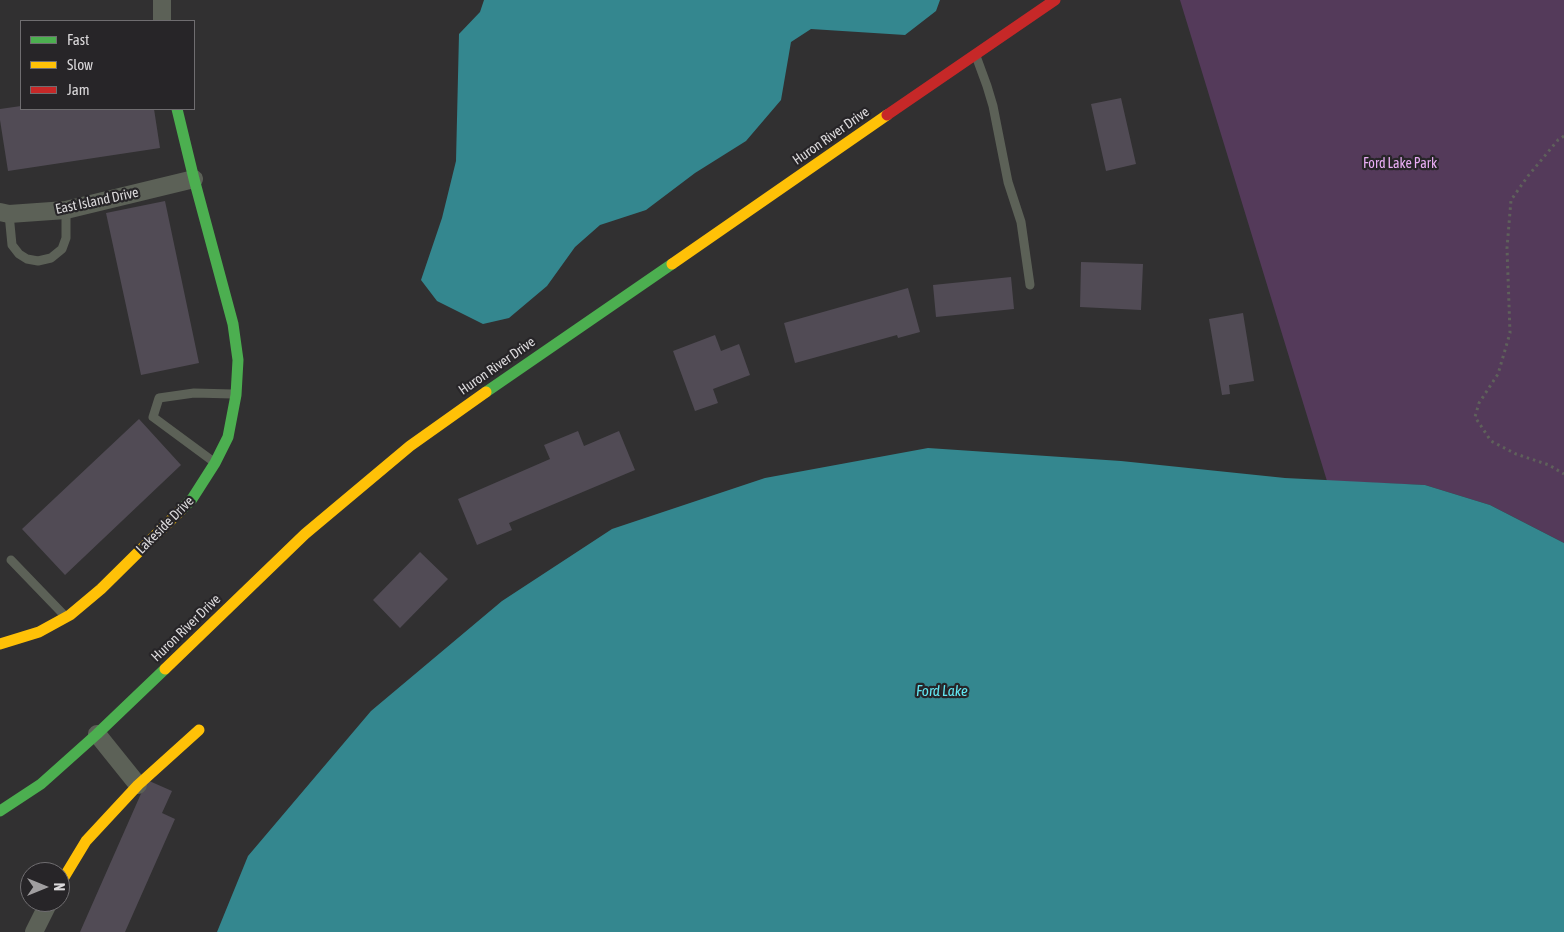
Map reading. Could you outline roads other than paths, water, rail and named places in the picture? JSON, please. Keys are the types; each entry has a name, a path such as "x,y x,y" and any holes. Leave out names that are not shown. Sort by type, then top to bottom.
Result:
{"main road":[{"name":"Huron River Drive","path":"0,812 41,784 97,734 305,534 410,446 1055,0"},
{"name":"Lakeside Drive","path":"0,644 39,632 66,617 101,589 192,500 215,463 228,437 236,395 238,360 233,324 177,110"},
{"path":"70,867 86,840 138,785 199,730"}],"street":[{"path":"162,0 162,20"},
{"name":"East Island Drive","path":"4,213 66,210 194,178"},
{"path":"97,734 138,785"},
{"path":"34,932 44,912"}],"lane":[{"path":"976,55 993,106 1008,182 1020,222 1030,285"},
{"path":"4,213 12,245 19,254 27,259 38,261 51,258 62,249 66,238 66,210"},
{"path":"215,463 154,417 159,398 194,393 236,395"},
{"path":"11,560 66,617"}],"water":[{"path":"484,0 940,0 936,11 905,35 811,29 791,42 781,100 746,141 695,173 646,210 600,225 575,247 547,286 509,318 483,324 437,301 421,280 442,218 456,161 459,34 480,12"},
{"name":"Ford Lake","path":"928,448 1121,461 1285,478 1425,485 1490,505 1564,543 1564,932 217,932 248,856 371,711 502,601 612,529 765,478"}],"park label":[{"name":"Ford Lake Park","path":"1400,164"}]}
